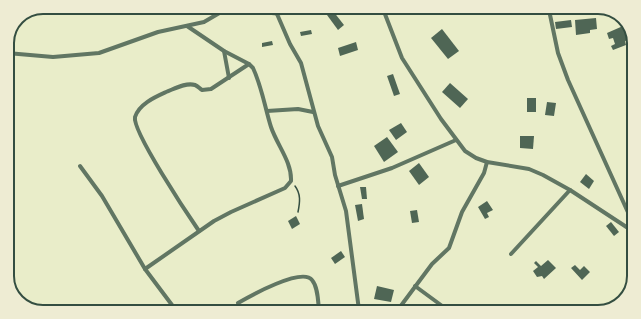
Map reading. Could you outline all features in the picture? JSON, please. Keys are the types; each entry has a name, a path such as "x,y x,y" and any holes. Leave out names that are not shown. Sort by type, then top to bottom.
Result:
{"street":[{"path":"14,54 53,57 99,53 158,32 208,21 219,14"},
{"path":"277,14 300,63 313,112 322,138 332,157 338,186 346,211 358,305"},
{"path":"385,14 402,58 441,120 465,152 487,162 529,168 570,190 627,227"},
{"path":"550,14 558,53 568,80 627,210"},
{"path":"145,269 199,231 231,212 285,188 291,181 290,168 271,128 256,73 253,68 249,64 224,51 187,26"},
{"path":"224,51 229,78"},
{"path":"199,231 146,146 135,124 135,117 146,103 173,89 192,84 206,91 229,78 249,64"},
{"path":"267,111 298,109 313,112"},
{"path":"338,186 392,168 456,140"},
{"path":"401,305 432,264 449,248 462,212 484,173 487,162"},
{"path":"80,166 102,196 145,269 172,305"},
{"path":"511,254 570,190"},
{"path":"238,303 292,278 303,276 309,277 315,284 318,305"},
{"path":"415,286 441,305"}],"path":[{"path":"291,181 299,192 300,201 298,212"}],"building":[{"path":"335,14 344,25 338,30 327,15"},
{"path":"596,18 597,29 590,30 590,33 576,35 575,20"},
{"path":"571,20 572,27 556,29 555,22"},
{"path":"622,27 627,40 625,41 626,45 613,50 611,46 615,44 613,38 609,39 607,33"},
{"path":"442,29 459,51 448,59 431,38"},
{"path":"311,30 312,34 301,36 300,32"},
{"path":"272,41 273,45 262,47 262,43"},
{"path":"356,42 358,50 340,56 338,48"},
{"path":"393,74 400,94 394,96 387,76"},
{"path":"450,83 468,99 460,108 442,92"},
{"path":"527,98 536,98 536,112 527,112"},
{"path":"547,102 556,103 554,116 545,115"},
{"path":"401,123 407,132 396,140 389,130"},
{"path":"520,136 534,136 533,149 520,148"},
{"path":"387,137 398,152 384,162 374,146"},
{"path":"419,163 429,177 419,185 409,171"},
{"path":"586,174 594,181 589,189 580,182"},
{"path":"360,187 366,187 367,199 362,199"},
{"path":"487,201 493,210 487,213 489,217 485,219 478,207"},
{"path":"362,204 364,219 358,221 355,205"},
{"path":"417,210 419,222 412,223 410,211"},
{"path":"296,216 300,224 292,229 288,221"},
{"path":"611,222 619,232 614,236 606,226"},
{"path":"341,251 345,257 335,264 331,258"},
{"path":"548,260 556,268 544,279 542,276 537,277 533,271 538,267 534,263 536,261 541,266"},
{"path":"575,265 580,270 584,266 590,272 582,280 571,268"},
{"path":"377,286 394,290 391,302 374,299"}]}
